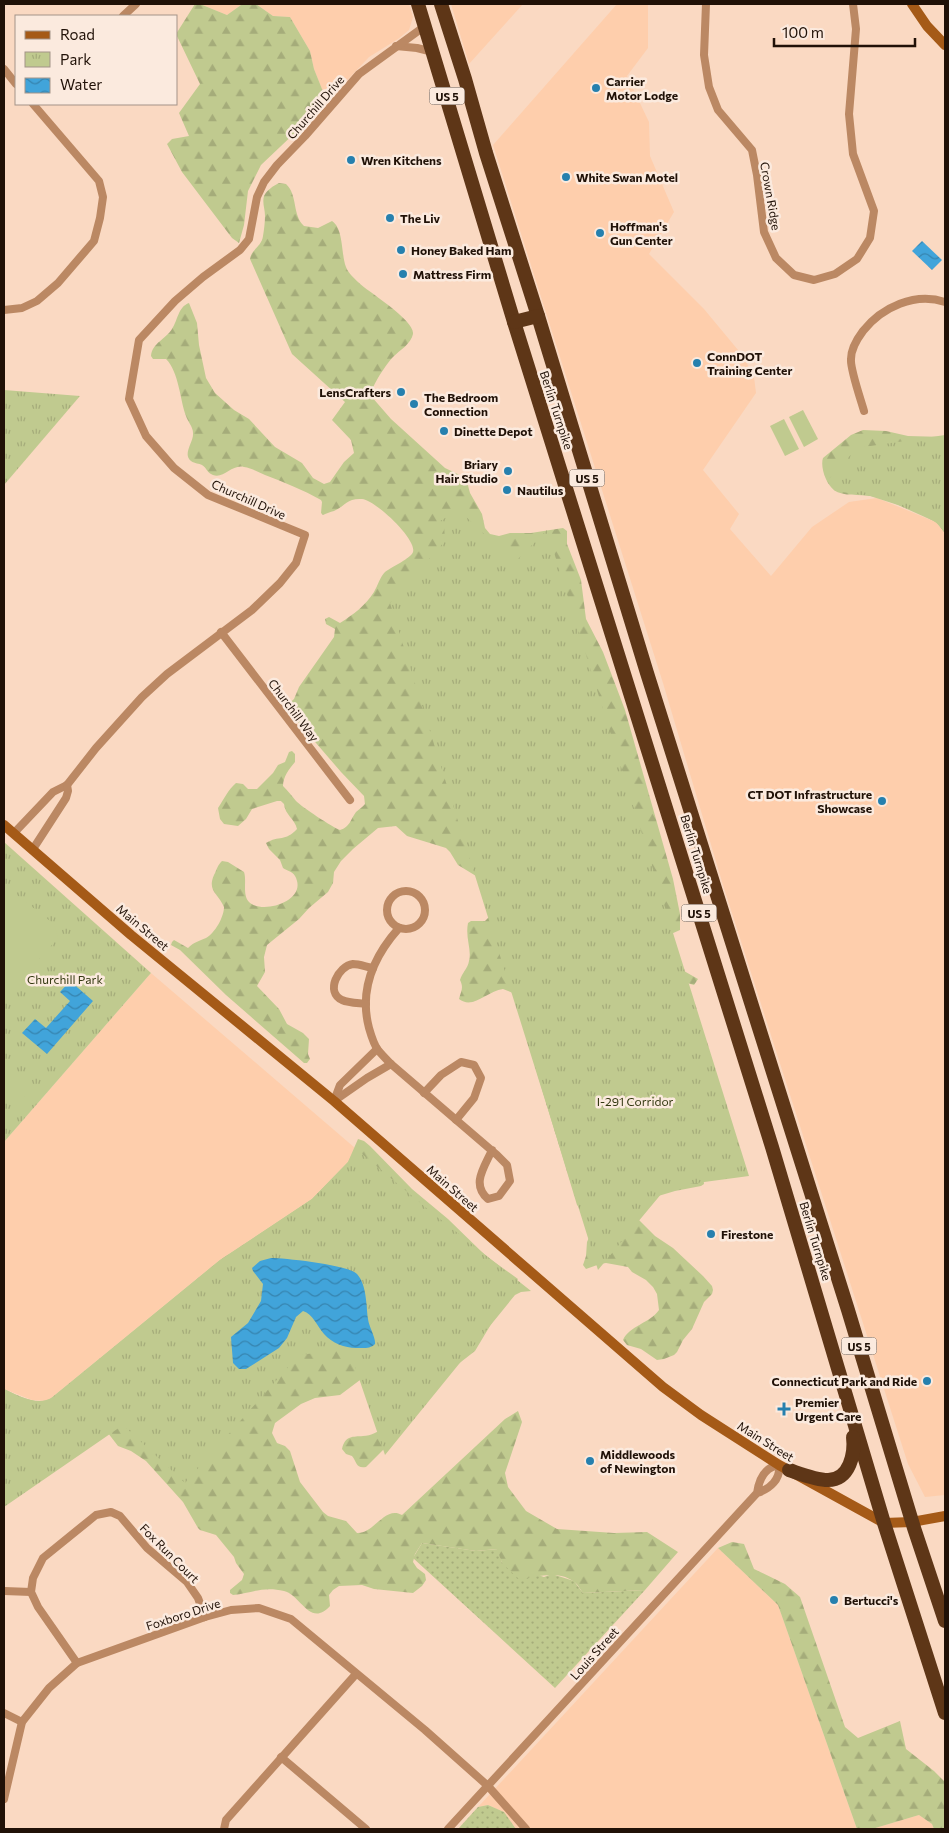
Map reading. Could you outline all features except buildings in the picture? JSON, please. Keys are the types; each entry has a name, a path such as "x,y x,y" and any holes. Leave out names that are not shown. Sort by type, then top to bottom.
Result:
{"highway":[{"name":"Berlin Turnpike","path":"418,4 514,322 772,1146 884,1523 945,1713"},
{"name":"Berlin Turnpike","path":"440,4 538,316 646,673 848,1310 912,1522 945,1620"},
{"path":"440,75 453,72 465,79"},
{"path":"514,322 538,316"},
{"path":"627,679 646,673"},
{"path":"772,1146 778,1129 787,1116"},
{"path":"784,1467 829,1480 844,1474 853,1458 854,1451 852,1414"}],"main road":[{"path":"912,4 927,26 945,45"},
{"name":"Main Street","path":"4,825 131,935 334,1101 663,1387 701,1415 784,1467 884,1523"},
{"path":"884,1523 912,1522 945,1516"}],"street":[{"path":"124,15 136,4"},
{"name":"Crown Ridge","path":"706,4 704,55 709,87 718,110 752,150 764,232 776,258 794,275 814,280 835,274 857,259 870,238 874,211 853,154 849,114 856,29 853,4"},
{"name":"Churchill Drive","path":"14,834 53,792 67,785 96,748 142,697 167,674 248,613 268,595 296,563 305,535 208,496 174,468 146,436 129,398 138,340 175,301 203,277 240,250 249,239 257,197 264,182 359,74 425,26"},
{"path":"396,46 433,52"},
{"path":"4,69 15,83"},
{"path":"4,310 22,308 38,301 58,283 94,240 100,218 102,196 98,181 34,105"},
{"path":"864,411 850,359 855,341 871,321 892,306 912,300 933,298 945,302"},
{"name":"Churchill Way","path":"221,632 350,800"},
{"name":"Churchill Drive","path":"32,849 66,798 67,785"},
{"path":"399,928 389,920 387,907 393,895 405,890 412,891 422,898 426,910 425,916 417,926 399,928 374,962 369,981 365,1011 377,1049 424,1094 492,1150 507,1166 510,1181 499,1196 488,1199 481,1193 478,1181 492,1150"},
{"path":"366,1004 341,1000 336,994 334,987 336,977 346,967 354,964 373,968"},
{"path":"334,1101 340,1085 377,1049"},
{"path":"424,1094 441,1075 461,1062 474,1065 481,1078 479,1085 474,1098 456,1120"},
{"path":"334,1101 391,1064"},
{"name":"Louis Street","path":"448,1829 757,1492 761,1479 768,1469 772,1466 784,1467"},
{"name":"Louis Street","path":"757,1492 765,1491 778,1477 784,1467"},
{"name":"Fox Run Court","path":"31,1592 33,1578 42,1558 96,1515 111,1512 120,1516 147,1548 187,1582 198,1598 205,1617"},
{"path":"4,1591 31,1592 38,1607 77,1663"},
{"name":"Foxboro Drive","path":"4,1799 22,1722 48,1688 77,1663 205,1617 231,1610 259,1608 291,1619 425,1730 488,1786 526,1829"},
{"path":"224,1829 226,1820 356,1674"},
{"path":"4,1713 22,1722"},
{"path":"281,1757 366,1829"}],"shaded area":[{"path":"200,4 249,4 241,5 227,15"},
{"path":"256,4 409,4 413,17 409,30 369,57 319,110 324,94 314,69 310,51 290,17 273,16"},
{"path":"451,4 523,4 469,64"},
{"path":"617,4 648,4 648,48 627,76 649,122 650,156 674,212 649,254 704,309 743,356 754,377 756,393 703,470 739,514 730,529 771,576 812,527 849,502 877,498 936,522 945,533 945,1495 925,1497 908,1464 723,885 663,683 493,145"},
{"path":"151,973 355,1148 348,1162 312,1199 220,1260 50,1399 47,1401 32,1400 4,1389 4,1142"},
{"path":"718,1548 778,1605 857,1829 516,1829 504,1812 488,1805 478,1807"},
{"path":"919,1815 932,1824 934,1829 872,1829"}],"green space":[{"path":"195,4 200,4 227,15 241,5 256,4 273,16 290,17 310,51 314,69 324,94 319,110 261,165 248,191 244,225 239,243 232,238 182,172 167,144 172,139 189,136 179,113 200,84 178,38 178,31"},
{"path":"279,183 286,184 290,189 298,216 304,226 318,228 332,221 336,225 339,230 344,262 347,269 363,287 390,306 412,328 412,338 387,364 371,392 371,396 391,419 445,468 466,478 470,493 482,514 485,528 490,534 499,536 510,533 531,533 563,528 567,531 567,544 581,580 586,619 603,652 625,710 673,879 680,914 680,930 671,934 684,971 698,979 694,985 684,982 704,1184 655,1197 636,1217 655,1236 673,1248 703,1276 712,1286 713,1290 712,1294 704,1302 692,1329 683,1340 677,1352 664,1359 657,1360 641,1349 627,1345 623,1340 630,1331 659,1310 657,1294 653,1287 628,1267 606,1263 586,1269 583,1265 587,1242 591,1233 582,1210 577,1205 513,993 503,989 475,1001 464,1002 459,999 462,987 460,980 470,957 467,934 468,923 471,921 485,921 489,917 476,876 458,865 446,848 407,836 396,826 378,828 341,861 334,872 333,883 328,892 267,945 264,957 265,972 257,986 279,1009 287,1024 303,1033 309,1039 308,1054 310,1059 307,1063 304,1063 226,995 180,950 171,945 174,940 188,948 209,936 218,924 224,907 214,892 212,880 222,861 228,862 244,872 247,899 255,906 273,906 282,903 290,899 296,892 298,885 295,876 283,868 280,860 266,843 293,833 297,829 294,822 286,811 284,804 281,801 277,801 252,809 246,819 238,826 224,824 220,819 218,808 236,783 243,784 248,789 257,789 273,773 278,765 285,762 289,752 292,751 295,754 295,762 285,776 283,786 304,808 340,830 348,825 356,812 365,804 364,796 285,707 294,699 299,687 334,637 335,629 326,624 325,619 329,617 340,623 355,613 371,597 385,572 405,560 413,552 409,538 402,530 385,513 368,501 362,499 353,500 323,515 321,513 321,500 255,470 240,467 217,476 209,473 202,465 191,461 188,451 193,431 186,416 174,371 166,359 153,359 151,356 157,344 172,329 183,307 189,303 197,323 199,345 206,378 215,393 234,410 249,419 275,447 302,463 313,478 324,484 330,482 344,462 354,453 351,440 332,420 345,402 292,354 250,259 252,253 261,243 263,236 265,218 264,196 270,188"},
{"path":"4,390 80,396 4,485"},
{"path":"803,410 818,439 804,447 789,417"},
{"path":"784,419 799,449 785,456 770,426"},
{"path":"863,430 886,431 908,436 945,437 945,533 935,522 904,507 871,496 842,494 831,487 826,480 823,470 823,458 851,435"},
{"path":"945,435 945,533 936,522 898,505 870,496 835,491 827,481 857,448"},
{"name":"I-291 Corridor","path":"459,510 512,561 518,559 547,530 749,1176 667,1187 598,1270 390,603 445,541 444,524 440,521"},
{"name":"Churchill Park","path":"4,842 151,973 4,1142"},
{"path":"4,885 54,924 58,938 4,999"},
{"path":"4,1060 34,1087 16,1106 4,1095"},
{"path":"358,1139 370,1146 412,1189 448,1219 486,1256 518,1279 475,1351 448,1372 395,1438 366,1467 358,1466 352,1456 346,1454 342,1449 343,1444 347,1439 369,1435 386,1427 360,1380 340,1395 315,1398 301,1404 275,1423 272,1433 277,1443 285,1446 290,1451 300,1482 328,1516 346,1521 357,1533 363,1532 390,1514 402,1515 505,1419 518,1411 522,1422 505,1473 508,1487 526,1511 557,1529 614,1533 647,1532 678,1552 645,1590 583,1593 574,1582 560,1576 547,1575 519,1579 502,1563 497,1549 476,1551 422,1543 415,1554 413,1562 425,1574 426,1580 413,1593 374,1589 362,1585 339,1586 329,1595 330,1606 317,1614 311,1612 296,1598 284,1591 264,1590 233,1595 230,1593 230,1590 242,1580 244,1574 234,1557 216,1535 198,1528 183,1502 146,1461 131,1451 118,1446 108,1433 73,1452 62,1466 4,1389 35,1401 47,1400 53,1397 220,1260 312,1199 348,1162"},
{"path":"355,1148 430,1211 531,1291 515,1295 385,1455 349,1349 299,1355 185,1483 123,1425 4,1507 4,1389 20,1397 33,1400 45,1401 50,1399 220,1260 312,1199 348,1162"},
{"path":"732,1542 744,1544 754,1569 785,1584 800,1597 845,1727 858,1738 900,1721 906,1749 945,1782 945,1829 934,1829 932,1824 919,1815 872,1829 857,1829 778,1605 718,1548"},
{"path":"422,1543 476,1551 498,1549 502,1563 544,1577 552,1574 574,1581 583,1593 645,1590 555,1688 413,1558"},
{"path":"488,1805 504,1812 516,1829 458,1829 478,1807"}],"water":[{"path":"922,241 942,260 932,270 912,251"},
{"path":"70,981 93,1001 47,1054 22,1033 35,1019 46,1028 70,1001 60,992"},
{"path":"271,1258 330,1265 357,1274 363,1284 368,1319 375,1344 364,1348 343,1346 327,1337 312,1317 303,1311 296,1317 287,1338 279,1348 246,1369 239,1369 233,1363 231,1337 248,1323 261,1301 263,1284 252,1268 260,1261"}],"place":[{"name":"Carrier Motor Lodge","path":"596,88"},
{"name":"Wren Kitchens","path":"351,160"},
{"name":"White Swan Motel","path":"566,177"},
{"name":"The Liv","path":"390,218"},
{"name":"Hoffman's Gun Center","path":"600,233"},
{"name":"Honey Baked Ham","path":"401,250"},
{"name":"Mattress Firm","path":"403,274"},
{"name":"ConnDOT Training Center","path":"697,363"},
{"name":"LensCrafters","path":"401,392"},
{"name":"The Bedroom Connection","path":"414,404"},
{"name":"Dinette Depot","path":"444,431"},
{"name":"Briary Hair Studio","path":"508,471"},
{"name":"Nautilus","path":"507,490"},
{"name":"CT DOT Infrastructure Showcase","path":"882,801"},
{"name":"Firestone","path":"711,1234"},
{"name":"Connecticut Park and Ride","path":"927,1381"},
{"name":"Premier Urgent Care","path":"784,1409"},
{"name":"Middlewoods of Newington","path":"590,1461"},
{"name":"Bertucci's","path":"834,1600"}]}
